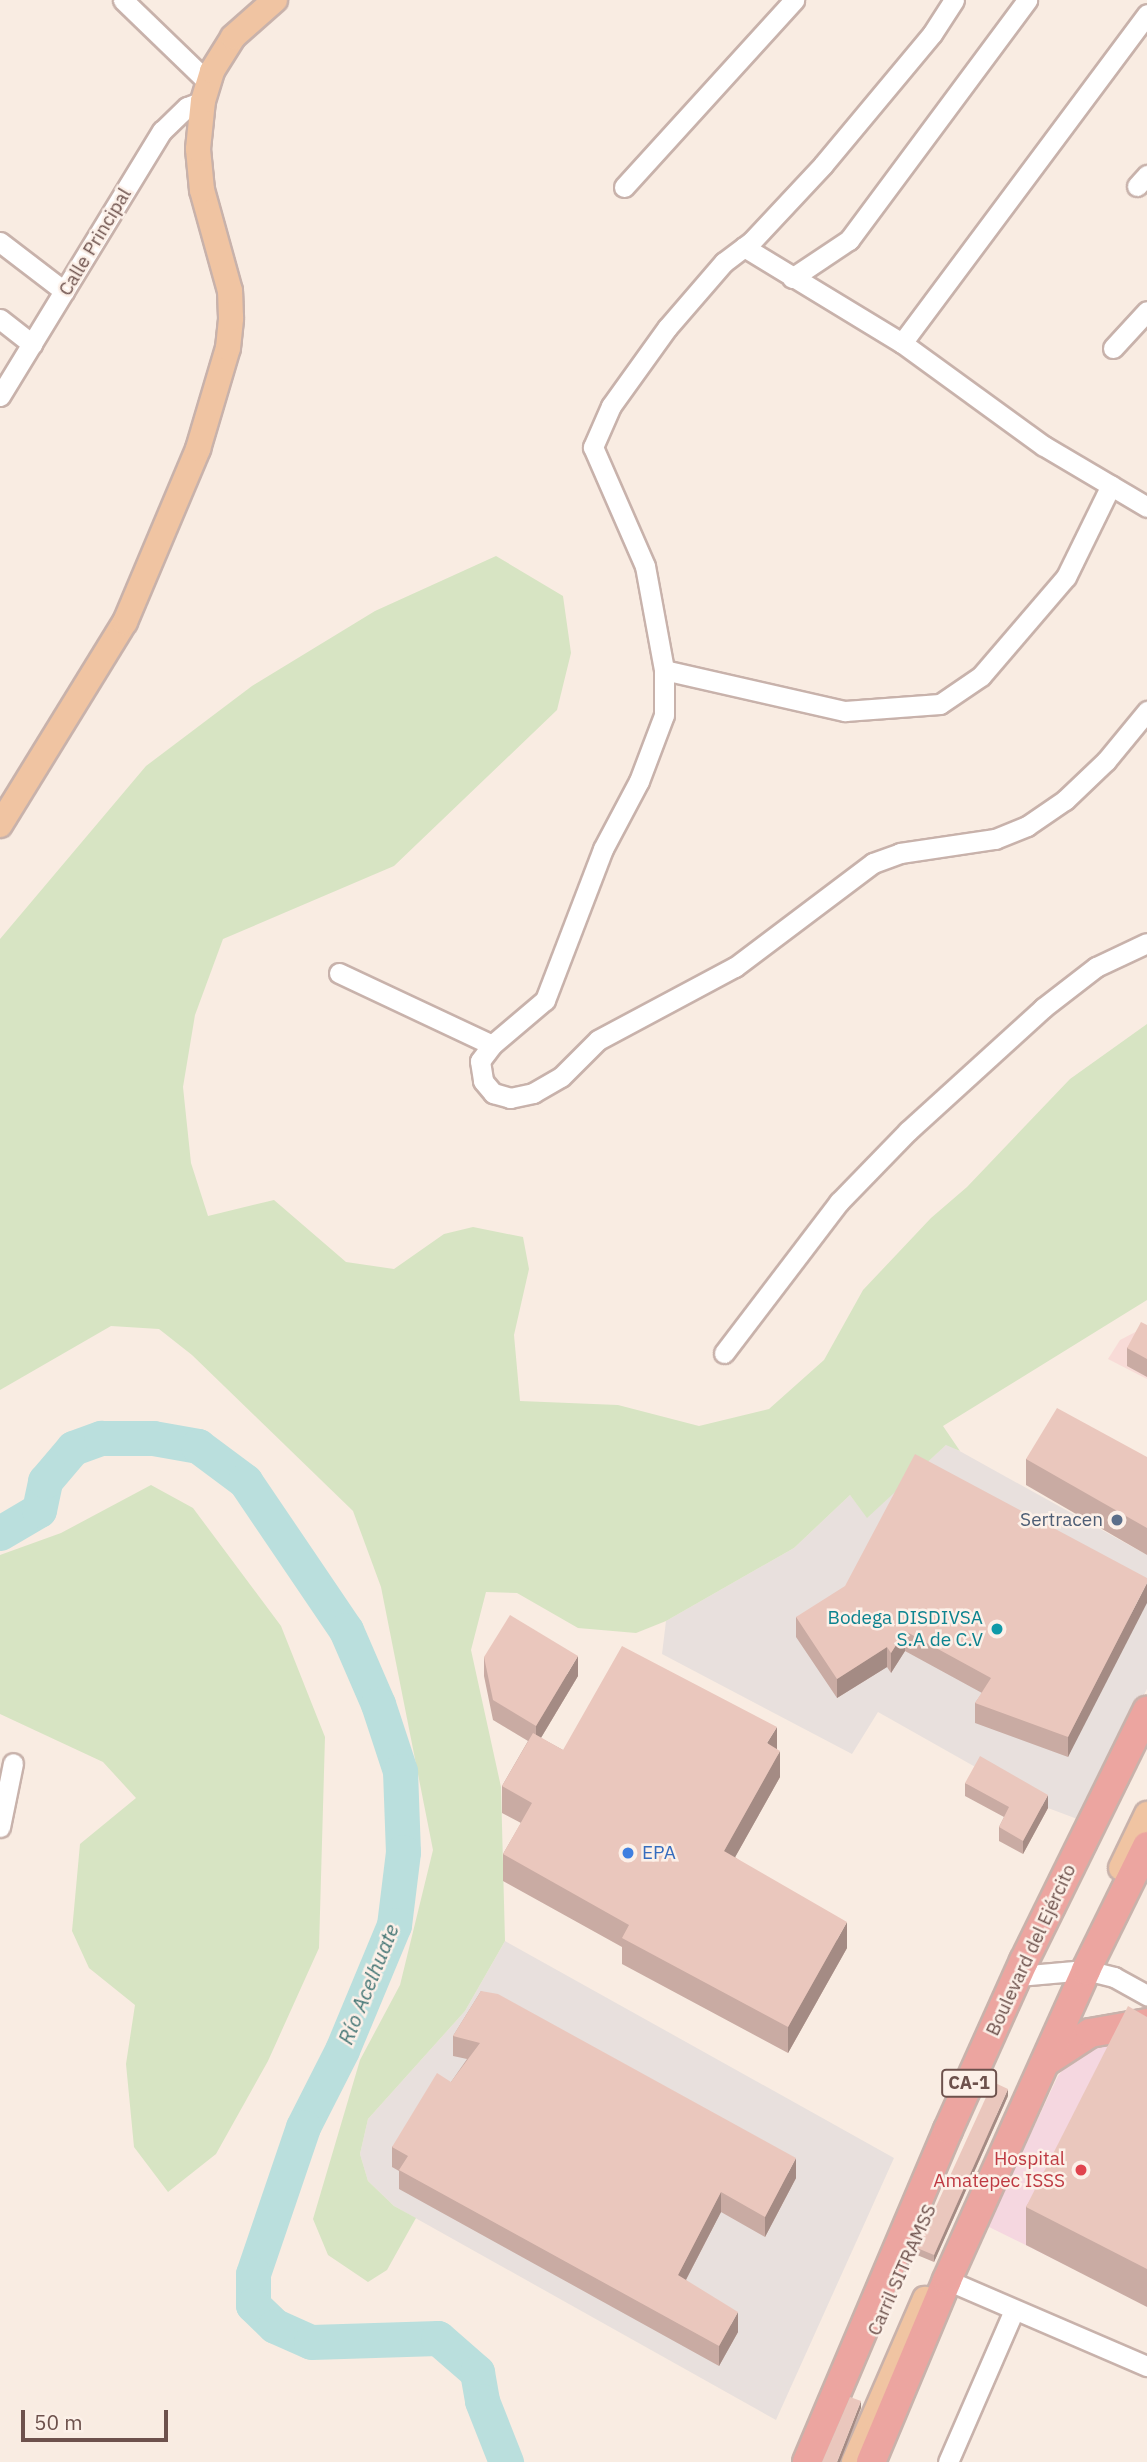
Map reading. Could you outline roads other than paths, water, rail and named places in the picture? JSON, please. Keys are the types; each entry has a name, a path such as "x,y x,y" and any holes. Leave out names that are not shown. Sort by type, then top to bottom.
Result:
{"highway":[{"name":"Boulevard del Ejército","path":"807,2462 1147,1711"},
{"name":"CA-1","path":"872,2462 947,2280 1043,2065 1079,1969 1147,1846"},
{"path":"1043,2065 1090,2033 1147,2023"}],"main road":[{"path":"0,825 86,692 139,595 198,449 228,348 229,291 200,172 205,92 233,37 275,0"},
{"name":"Carril SITRAMSS","path":"818,2462 1026,1974 1147,1737"},
{"name":"Carril SITRAMSS","path":"854,2462 1147,1814"}],"street":[{"path":"123,0 205,92"},
{"path":"624,187 794,0"},
{"path":"954,0 874,107 744,247 724,262 667,328 611,406 593,447 645,566 664,670 664,715 639,781 603,849 545,1000 492,1045 480,1061 482,1081 493,1093 510,1098 533,1093 561,1077 598,1040 735,967 873,863 900,853 995,839 1027,826 1065,800 1106,761 1147,711"},
{"path":"792,278 849,240 1027,0"},
{"path":"902,343 1147,14"},
{"name":"Calle Principal","path":"0,396 162,131 205,92"},
{"path":"0,242 64,291"},
{"path":"744,247 902,343 1044,446 1147,508"},
{"path":"1113,348 1147,312"},
{"path":"0,319 32,344"},
{"path":"664,670 845,711 940,704 981,676 1066,578 1111,485"},
{"path":"724,1353 839,1202 908,1130 1043,1008 1097,967 1147,943"},
{"path":"339,973 492,1045"},
{"path":"0,1827 13,1763"},
{"path":"1026,1974 1079,1969 1114,1977 1147,1995"},
{"path":"947,2280 1147,2366"},
{"path":"948,2462 1014,2310"}],"waterway":[{"name":"Río Acelhuate","path":"0,1533 39,1510 45,1481 73,1448 101,1438 153,1438 198,1446 245,1481 346,1630 378,1704 400,1771 403,1852 394,1925 342,2050 303,2127 253,2274 253,2305 275,2326 311,2342 438,2338 477,2372 482,2401 506,2462"}],"place":[{"name":"Sertracen","path":"1117,1520"},
{"name":"Bodega DISDIVSA S.A de C.V","path":"997,1629"},
{"name":"EPA","path":"628,1853"},
{"name":"Hospital Amatepec ISSS","path":"1081,2170"}]}
